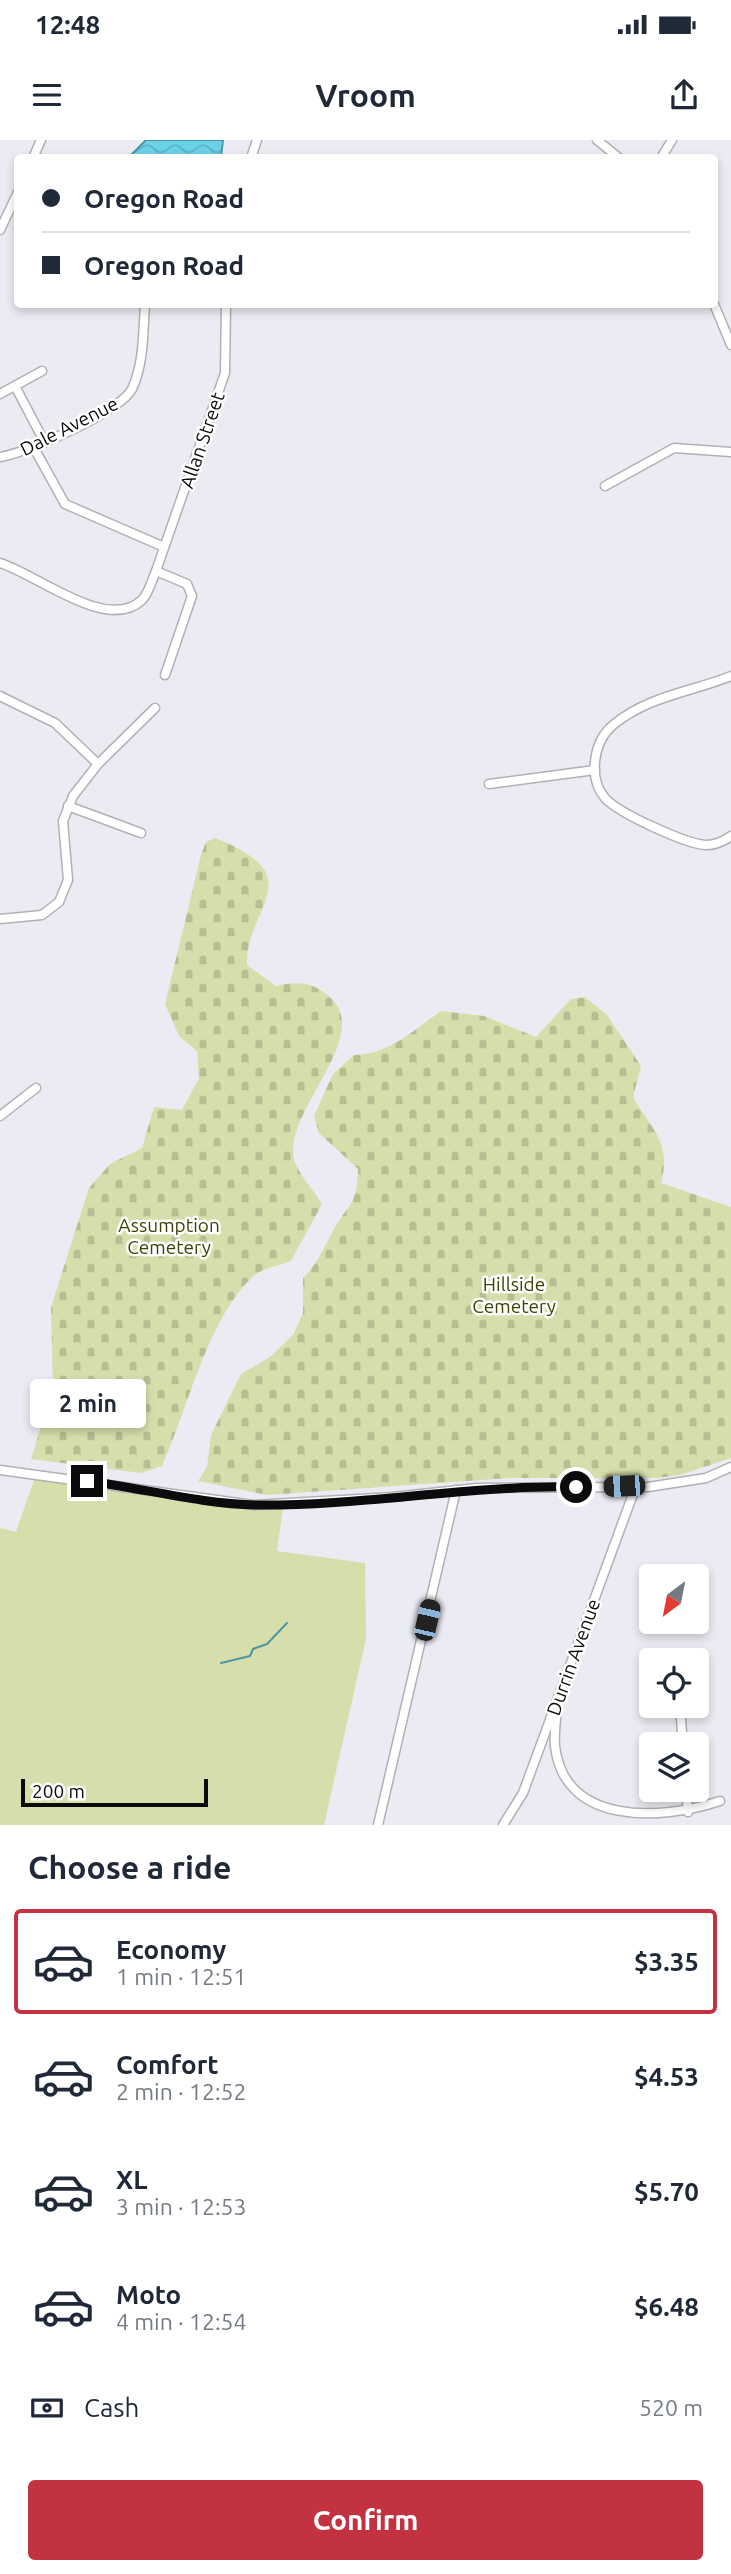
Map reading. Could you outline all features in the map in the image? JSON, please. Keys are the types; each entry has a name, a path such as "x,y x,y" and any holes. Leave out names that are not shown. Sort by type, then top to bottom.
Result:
{"street":[{"path":"597,140 614,154"},
{"path":"0,230 14,200"},
{"name":"Dale Avenue","path":"0,457 45,443 116,405 129,394 141,351 145,308"},
{"name":"Allan Street","path":"0,563 84,603 115,611 133,607 142,601 156,571 225,373 226,308"},
{"path":"716,308 731,345"},
{"path":"0,394 42,371"},
{"path":"15,386 45,443"},
{"path":"34,448 65,504 164,547"},
{"path":"605,486 674,448 731,452"},
{"path":"156,571 190,589 192,596 164,675"},
{"path":"731,676 660,698 613,725 599,748 595,770 604,796 622,810 696,844 712,845 731,836"},
{"path":"0,696 55,723 98,764"},
{"path":"0,919 42,915 65,894 68,880 62,836 68,806 81,784 98,764 155,708"},
{"path":"489,784 595,770"},
{"path":"68,806 141,833"},
{"path":"0,1116 36,1088"},
{"path":"0,1470 253,1505 290,1505 456,1490 636,1486 688,1482 731,1467"},
{"name":"Durrin Avenue","path":"503,1825 523,1793 636,1486"},
{"path":"379,1825 456,1490"},
{"path":"558,1698 555,1745 566,1781 576,1794 601,1811 613,1816 688,1811 720,1801"},
{"path":"687,1802 688,1811"}],"green space":[{"name":"Assumption Cemetery","path":"215,838 245,852 261,866 268,880 267,894 249,944 247,965 276,986 296,983 314,987 326,994 339,1010 342,1029 336,1050 294,1139 296,1164 322,1204 291,1261 255,1275 239,1292 225,1314 201,1364 162,1466 141,1473 31,1459 53,1388 51,1307 89,1188 110,1164 142,1148 154,1107 182,1110 199,1078 197,1051 179,1036 165,1004 201,855 206,842"},
{"name":"Hillside Cemetery","path":"585,997 607,1015 641,1066 633,1097 662,1147 664,1169 661,1183 731,1207 731,1458 680,1475 658,1478 511,1478 267,1495 198,1481 207,1467 211,1435 241,1374 270,1357 293,1335 303,1313 303,1278 316,1262 356,1192 358,1169 319,1133 314,1116 333,1074 354,1055 378,1051 389,1046 441,1011 484,1016 536,1037 571,999"},
{"path":"36,1474 283,1507 277,1551 365,1563 366,1639 324,1825 0,1825 0,1528 16,1532"}],"water":[{"path":"146,140 223,140 221,154 132,154"}],"waterway":[{"path":"221,1663 250,1656 253,1649 267,1644 287,1623"}],"route":[{"path":"87,1481 253,1505 290,1505 477,1489 576,1487"}]}
